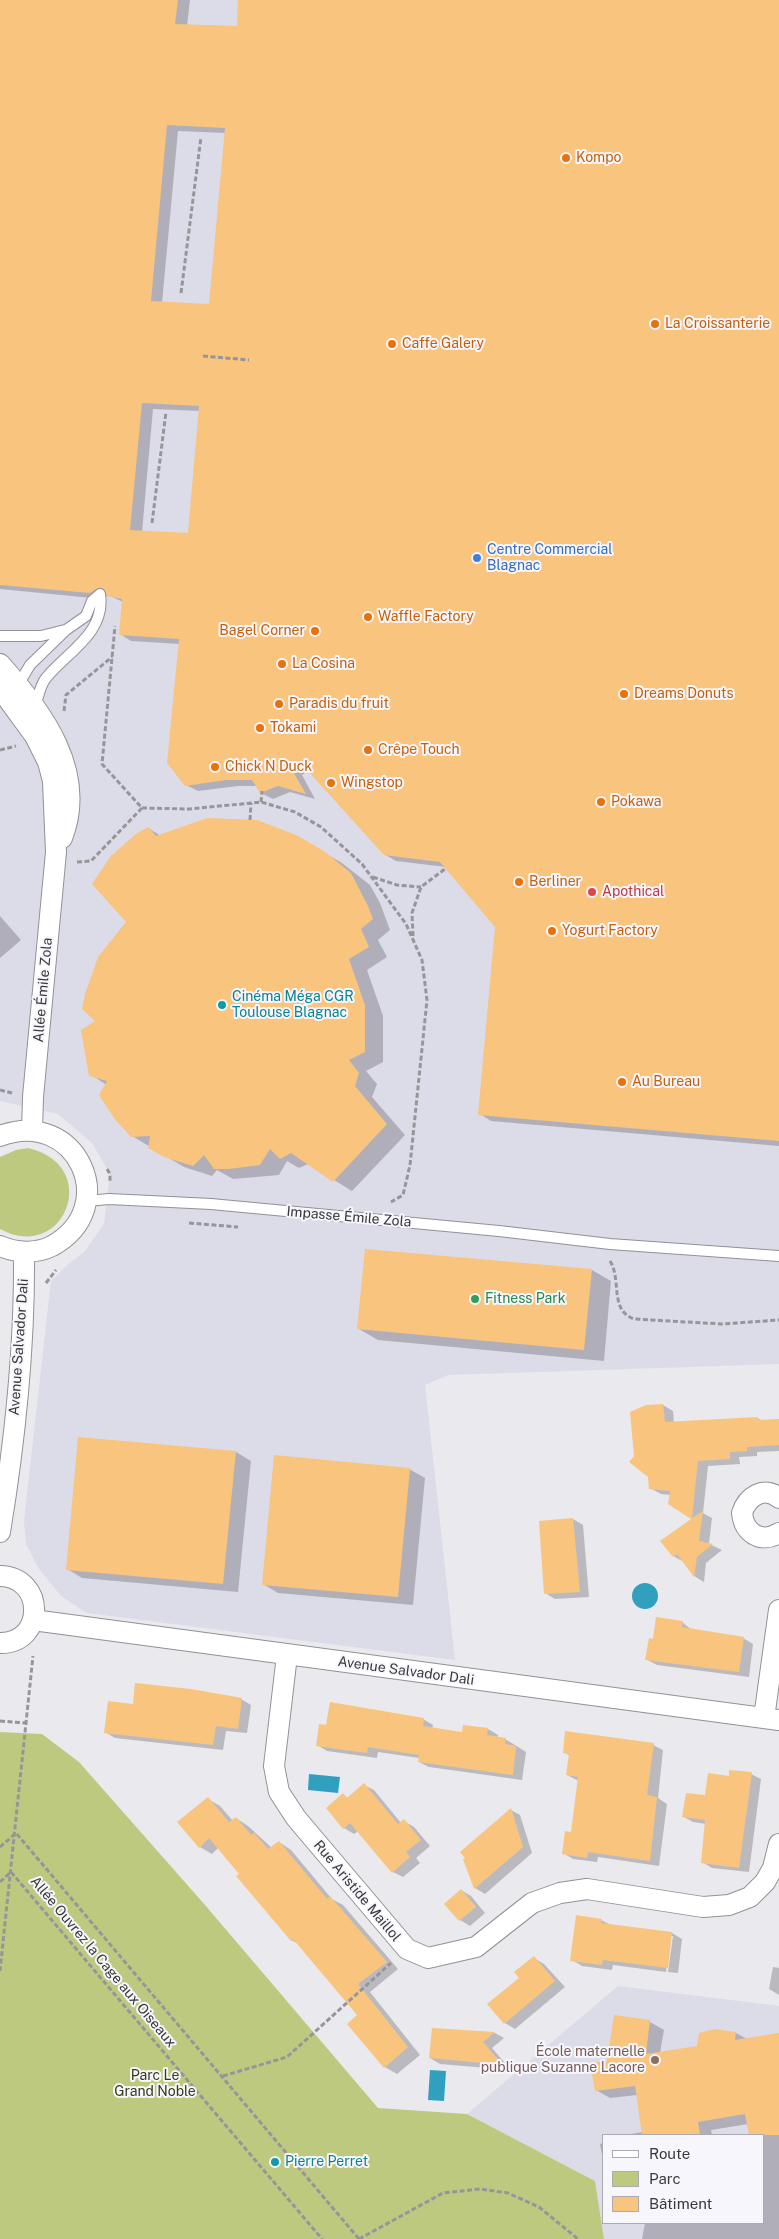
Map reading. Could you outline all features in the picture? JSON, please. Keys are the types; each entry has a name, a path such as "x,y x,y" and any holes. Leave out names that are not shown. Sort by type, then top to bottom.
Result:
{"street":[{"name":"Allée Émile Zola","path":"0,664 9,690 48,762 63,857"},
{"name":"Allée Émile Zola","path":"9,690 36,707 61,751 68,774 63,857 33,1097 32,1130"},
{"path":"0,1136 13,1131 32,1130 48,1134 63,1142 75,1154 83,1168 87,1185 87,1201 79,1222 65,1238 46,1249 24,1252 0,1246"},
{"name":"Avenue Salvador Dali","path":"0,1532 19,1376 25,1302 24,1252"},
{"path":"779,1498 767,1493 758,1493 750,1498 742,1513 747,1530 754,1535 762,1538 771,1538 779,1533"},
{"path":"0,1576 17,1580 28,1589 34,1602 34,1620 24,1635 16,1641 0,1643"},
{"path":"772,1719 779,1610"},
{"name":"Avenue Salvador Dali","path":"34,1620 772,1719"},
{"name":"Rue Aristide Maillol","path":"287,1655 274,1766 278,1792 296,1818 407,1949 428,1958 476,1947 532,1903 560,1893 587,1889 704,1907 729,1905 750,1896 765,1882 773,1868 779,1844"}],"lane":[{"path":"9,690 30,664 66,630 86,616 92,601 100,594 101,601 98,621 83,643 44,680 36,707"},
{"path":"0,636 41,636 66,630"},
{"name":"Impasse Émile Zola","path":"87,1201 109,1199 219,1205 499,1231 608,1244 779,1256"}],"path":[{"path":"181,293 201,137"},
{"path":"203,356 249,360"},
{"path":"152,523 166,412"},
{"path":"115,624 102,764 142,808"},
{"path":"64,720 66,695 112,656"},
{"path":"261,802 262,791"},
{"path":"63,857 91,861 142,808 190,808 261,802 295,812 321,827 362,864 406,924 422,960 427,1000 410,1165 403,1195 391,1202"},
{"path":"250,820 251,803"},
{"path":"413,939 412,913 421,887 446,869"},
{"path":"371,876 397,885 421,887"},
{"path":"0,1090 33,1097"},
{"path":"105,1166 110,1174 109,1199"},
{"path":"608,1244 609,1259 616,1274 618,1303 628,1317 634,1319 722,1324 779,1320"},
{"path":"45,1293 46,1283 60,1265"},
{"path":"0,1972 16,1833 33,1654"},
{"path":"0,1721 26,1723"},
{"path":"0,1847 16,1833"},
{"path":"16,1833 359,2239 443,2193 480,2189 508,2194 539,2207 578,2239"},
{"name":"Allée Ouvrez la Cage aux Oiseaux","path":"0,1882 11,1872 322,2239"},
{"path":"222,2076 287,2057 407,1949"}],"shaded area":[{"path":"0,0 779,0 779,1364 448,1375 425,1385 455,1660 87,1613 61,1596 39,1569 26,1544 24,1521 51,1281 85,1251 104,1224 110,1174 92,1143 58,1114 0,1101"},
{"name":"École maternelle publique Suzanne Lacore","path":"618,1986 779,2006 779,2239 604,2239 595,2181 467,2114"}],"green space":[{"path":"28,1148 51,1158 64,1173 69,1190 66,1208 57,1223 42,1234 23,1236 0,1229 0,1157 16,1150"},
{"name":"Parc Le Grand Noble","path":"0,1732 42,1734 79,1762 205,1905 378,2108 467,2114 595,2181 604,2239 0,2239"}],"water":[{"path":"645,1583 654,1587 658,1596 654,1605 645,1609 636,1605 632,1596 636,1587"},
{"path":"309,1774 340,1777 338,1793 308,1790"},
{"path":"430,2070 446,2071 444,2101 428,2100"}],"building":[{"name":"Centre Commercial Blagnac","path":"0,0 178,0 175,24 237,26 238,0 779,0 779,1141 478,1115 495,927 440,862 384,855 300,762 291,768 306,794 278,786 260,793 252,780 226,780 185,786 167,763 179,639 119,635 122,599 107,596 102,588 90,593 0,585","holes":["167,125 225,128 209,304 151,301","142,403 199,406 188,533 130,530"]},
{"name":"Cinéma Méga CGR Toulouse Blagnac","path":"207,818 257,820 296,835 324,851 351,873 373,919 361,929 369,947 349,959 365,1005 365,1052 349,1060 359,1073 355,1086 387,1124 333,1182 291,1153 280,1159 270,1149 260,1165 229,1169 214,1169 204,1155 193,1166 164,1157 148,1148 150,1136 131,1137 114,1118 99,1095 107,1081 89,1076 81,1030 95,1021 82,1009 85,994 98,957 126,922 92,884 111,856 136,834 148,827 156,836"},
{"name":"Fitness Park","path":"365,1249 592,1269 584,1350 357,1329"},
{"path":"663,1404 665,1422 758,1417 758,1420 779,1419 779,1445 747,1447 747,1451 730,1452 730,1459 698,1461 692,1518 703,1511 699,1541 713,1544 697,1557 694,1577 677,1554 673,1557 660,1541 691,1519 668,1504 670,1491 649,1489 648,1477 629,1462 634,1456 630,1412 646,1405"},
{"path":"78,1437 236,1451 223,1584 66,1570"},
{"path":"274,1455 410,1468 398,1597 262,1585"},
{"path":"573,1518 580,1592 544,1594 539,1521"},
{"path":"656,1617 683,1621 682,1627 744,1637 739,1672 645,1660 649,1638 653,1639"},
{"path":"135,1683 191,1689 242,1698 238,1729 216,1726 213,1745 104,1733 108,1701 133,1704"},
{"path":"330,1702 424,1718 423,1726 462,1732 463,1725 488,1728 487,1735 506,1738 505,1744 516,1746 513,1775 418,1762 419,1755 368,1747 367,1753 316,1746 319,1724 326,1725"},
{"path":"565,1731 654,1743 647,1795 657,1797 650,1861 588,1852 587,1858 562,1854 565,1831 571,1832 578,1777 566,1775 569,1754 563,1753"},
{"path":"729,1770 752,1772 739,1868 701,1863 705,1820 682,1817 686,1793 705,1795 708,1773 729,1776"},
{"path":"364,1783 398,1824 404,1819 421,1840 406,1852 410,1857 392,1873 350,1823 343,1829 326,1808 343,1793 347,1798"},
{"path":"208,1797 229,1822 236,1817 251,1835 254,1833 268,1849 279,1841 327,1899 330,1896 387,1962 358,1984 408,2047 384,2068 347,2024 357,2015 293,1939 291,1941 236,1876 239,1874 209,1838 199,1848 177,1822"},
{"path":"511,1808 523,1847 474,1889 463,1859 465,1858 460,1852"},
{"path":"461,1889 476,1907 459,1921 444,1904"},
{"path":"576,1915 602,1919 601,1923 672,1932 668,1968 603,1960 602,1965 570,1961"},
{"path":"534,1956 555,1981 504,2024 487,2004 519,1978 514,1972"},
{"path":"614,2015 650,2020 646,2054 697,2046 699,2033 715,2029 736,2032 735,2040 779,2033 779,2135 749,2134 745,2114 698,2122 700,2134 642,2134 635,2086 595,2091 590,2063 607,2061"},
{"path":"432,2028 495,2032 483,2042 503,2065 429,2058"}],"place":[{"name":"Kompo","path":"566,158"},
{"name":"La Croissanterie","path":"655,324"},
{"name":"Caffe Galery","path":"392,344"},
{"name":"Centre Commercial Blagnac","path":"477,558"},
{"name":"Waffle Factory","path":"368,617"},
{"name":"Bagel Corner","path":"315,631"},
{"name":"La Cosina","path":"282,664"},
{"name":"Dreams Donuts","path":"624,694"},
{"name":"Paradis du fruit","path":"279,704"},
{"name":"Tokami","path":"260,728"},
{"name":"Crêpe Touch","path":"368,750"},
{"name":"Chick N Duck","path":"215,767"},
{"name":"Wingstop","path":"331,783"},
{"name":"Pokawa","path":"601,802"},
{"name":"Berliner","path":"519,882"},
{"name":"Apothical","path":"592,892"},
{"name":"Yogurt Factory","path":"552,931"},
{"name":"Cinéma Méga CGR Toulouse Blagnac","path":"222,1005"},
{"name":"Au Bureau","path":"622,1082"},
{"name":"Fitness Park","path":"475,1299"},
{"name":"École maternelle publique Suzanne Lacore","path":"655,2060"},
{"name":"Pierre Perret","path":"275,2162"}]}
